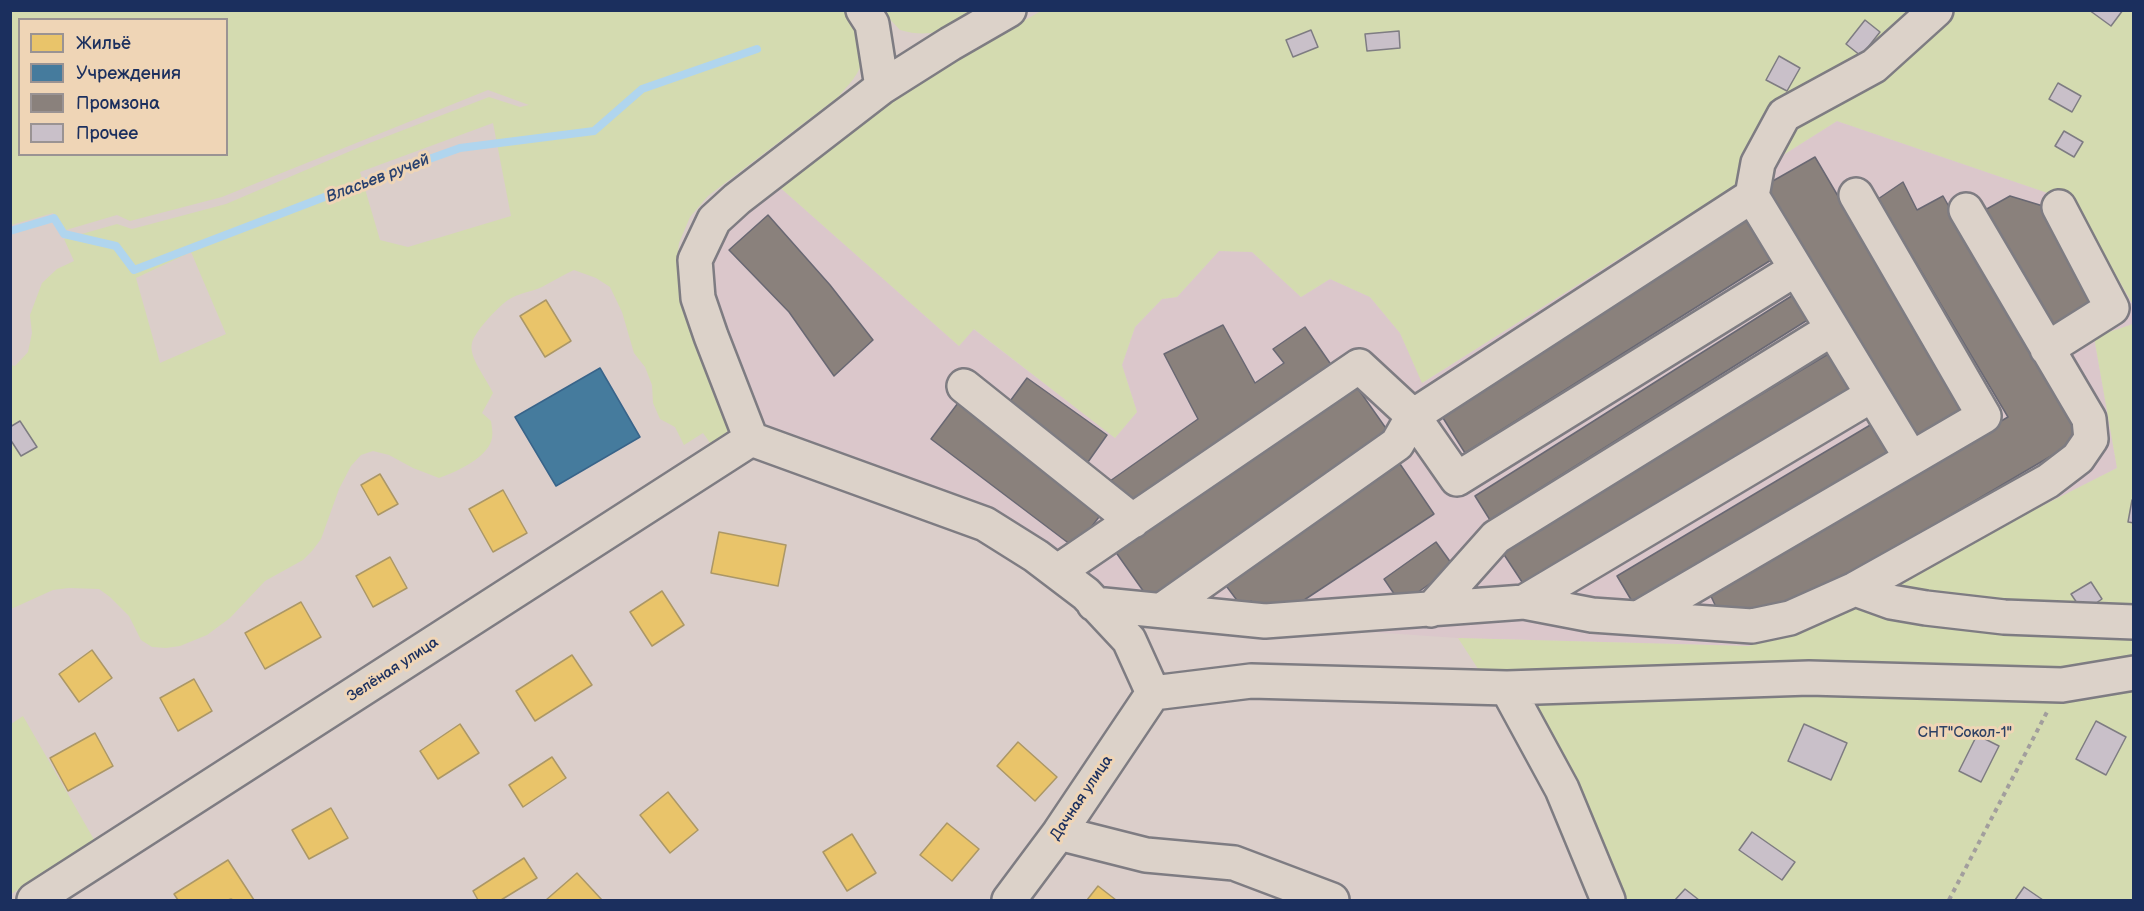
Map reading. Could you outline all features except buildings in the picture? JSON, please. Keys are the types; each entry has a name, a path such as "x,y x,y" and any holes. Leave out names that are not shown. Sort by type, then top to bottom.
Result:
{"street":[{"path":"864,10 872,24 882,87"},
{"path":"1009,10 882,87 714,219 695,260 698,298 751,439 985,524 1036,556 1086,594 1129,640 1153,693 1251,681 1507,687 1809,678 2062,685 2133,673"},
{"path":"1911,458 1752,196 1758,163 1784,115 1874,66 1936,10"},
{"path":"1640,617 1984,416 1856,195"},
{"path":"1162,610 1397,444 1413,416 1752,196"},
{"path":"2048,349 2123,306 2059,207"},
{"path":"1095,604 1265,621 1524,602 1592,615 1752,626 1790,618 1855,588 2048,481 2078,458 2091,439 2089,419 1966,210"},
{"path":"1057,572 1359,366 1413,416 1457,480 1796,269"},
{"path":"1431,610 1496,537 1832,329"},
{"path":"964,386 1134,521"},
{"path":"1524,602 1872,395"},
{"name":"Зелёная улица","path":"34,900 751,439"},
{"path":"1855,588 1892,602 1926,608 2004,617 2133,622"},
{"path":"1507,687 1562,789 1608,900"},
{"name":"Дачная улица","path":"1009,900 1059,833 1153,693"},
{"path":"1059,833 1146,855 1234,863 1332,900"}],"path":[{"path":"1949,900 2062,685"}],"shaded area":[{"path":"1837,121 2074,202 2133,305 2134,324 2094,337 2117,468 1888,584 1749,646 1458,638 1119,615 1098,593 760,431 720,331 705,257 727,220 775,183 959,346 973,329 1115,438 1137,412 1122,365 1135,327 1162,299 1177,297 1219,251 1252,252 1301,297 1330,279 1370,297 1400,333 1423,383"}],"green space":[{"path":"11,11 851,11 860,38 863,57 849,85 838,97 708,196 690,217 679,243 678,280 687,315 731,423 723,440 713,447 703,433 684,445 675,427 660,419 653,403 652,385 645,367 634,353 622,312 610,287 596,278 574,270 542,287 508,300 477,332 472,343 473,355 493,393 482,413 491,421 492,438 481,455 460,469 439,478 389,455 373,451 361,455 351,466 339,489 321,539 312,551 303,560 265,581 230,618 207,635 180,646 152,647 141,640 129,616 99,589 53,590 11,609 11,365 15,366 28,352 32,333 30,315 42,283 57,269 74,261 64,239 117,224 132,229 226,204 367,144 489,97 520,107 529,105 488,90 222,197 130,221 117,215 66,230 53,213 11,225","holes":["493,123 511,216 408,247 380,240 360,172","191,252 226,334 160,363 136,278"]},
{"path":"882,11 983,11 953,27 923,34 900,30"},
{"path":"1041,11 2133,11 2133,305 2074,202 1837,121 1422,383 1400,333 1370,297 1330,279 1301,297 1252,252 1219,251 1177,297 1162,299 1135,327 1122,365 1137,412 1115,438 974,329 959,346 775,183 879,103"},
{"name":"СНТ\"Сокол-1\"","path":"2133,324 2133,900 1598,900 1558,792 1458,638 1749,646 1888,584 2117,468 2094,337"},
{"path":"23,716 96,843 11,894 11,724"}],"waterway":[{"name":"Власьев ручей","path":"10,231 54,218 64,234 116,246 134,270 460,148 594,131 642,89 757,49"}]}
